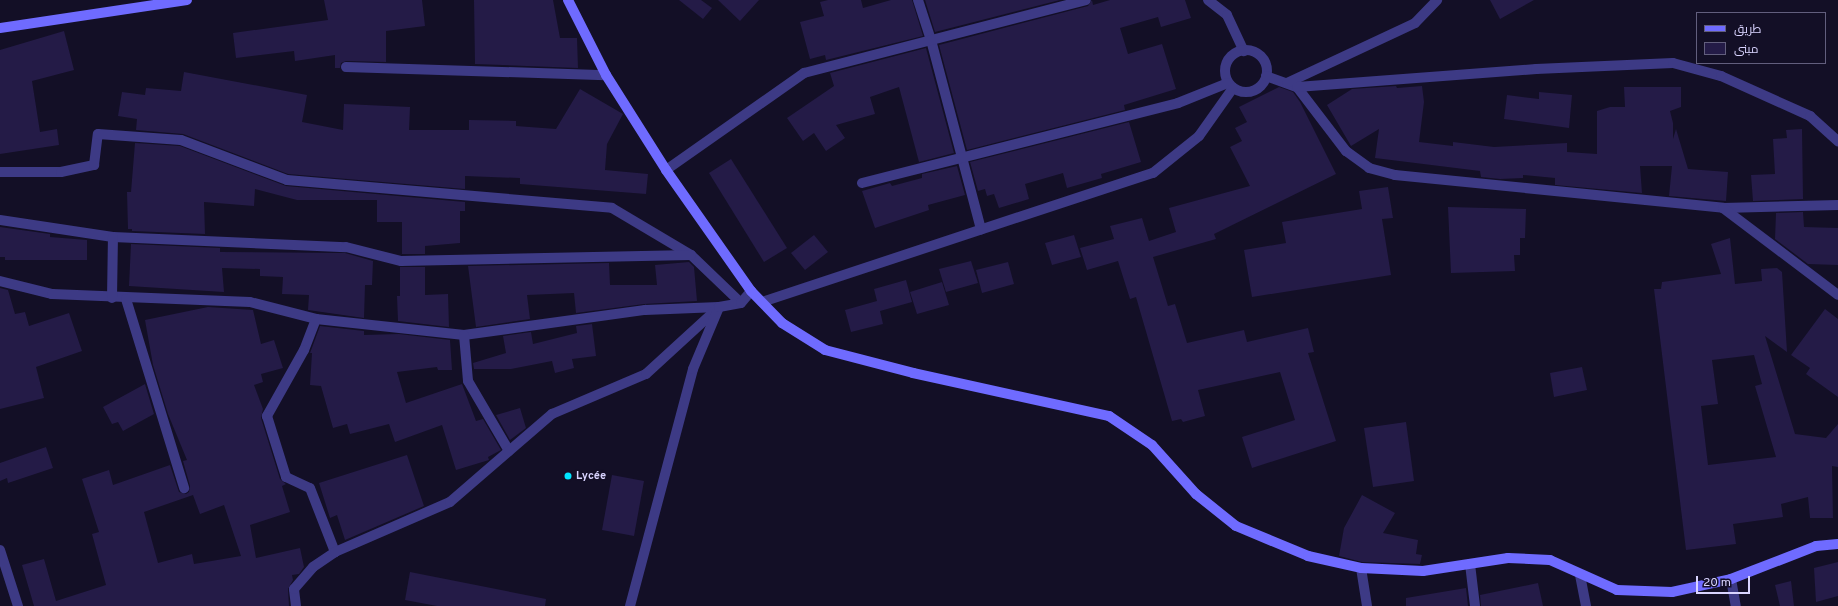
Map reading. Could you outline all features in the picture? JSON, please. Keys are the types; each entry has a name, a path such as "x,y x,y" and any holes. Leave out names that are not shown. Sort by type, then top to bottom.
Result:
{"street":[{"path":"0,28 187,0"},
{"path":"568,0 606,75 666,170 751,291 782,323 825,350 913,373 1109,416 1152,445 1196,494 1236,526 1308,556 1361,568 1423,571 1508,558 1550,560 1580,575 1617,590 1672,592 1731,579 1816,546 1838,544"},
{"path":"918,0 931,40 960,158 981,229"},
{"path":"666,170 804,73 1086,0"},
{"path":"1208,0 1227,15 1244,51"},
{"path":"1287,84 1415,23 1437,0"},
{"path":"862,183 1178,103 1231,85 1246,92 1253,91 1259,87 1266,76 1261,58 1251,51 1237,52 1227,62 1225,69 1231,85"},
{"path":"1266,76 1297,87 1536,69 1673,63 1721,76 1810,116 1838,141"},
{"path":"346,67 606,75"},
{"path":"762,302 1153,173 1199,136 1231,85"},
{"path":"1297,87 1346,151 1369,168 1395,175 1723,208 1838,205"},
{"path":"0,172 61,172 94,165 98,134 181,140 287,180 612,208 691,255 741,303"},
{"path":"1723,208 1838,295"},
{"path":"0,220 113,237 346,248 401,261 691,255"},
{"path":"112,298 113,237"},
{"path":"0,281 52,294 126,299 250,302 316,319 464,335 645,310 719,307 741,303 751,291"},
{"path":"126,299 184,488"},
{"path":"296,606 294,589 313,567 334,552 450,502 552,414 646,374 719,307"},
{"path":"630,606 693,369 719,307"},
{"path":"316,319 304,350 267,416 286,477 310,488 334,552"},
{"path":"464,335 468,381 509,451"},
{"path":"0,550 18,606"},
{"path":"1470,564 1475,606"},
{"path":"1361,568 1367,606"},
{"path":"1580,575 1586,606"},
{"path":"1731,579 1736,606"}],"building":[{"path":"324,0 422,0 425,26 386,31 386,62 346,61 341,63 340,68 335,68 335,55 295,61 294,51 236,58 233,33 328,20"},
{"path":"474,0 553,0 560,38 577,38 578,68 475,64"},
{"path":"679,0 701,0 712,8 703,19"},
{"path":"718,0 759,0 740,21"},
{"path":"828,0 861,0 863,8 891,0 912,0 923,36 826,60 825,55 810,59 800,22 824,16 820,2"},
{"path":"925,0 1060,0 935,32"},
{"path":"1092,0 1093,5 1110,0 1185,0 1191,18 1161,27 1158,17 1120,28 1128,54 1162,44 1176,89 1124,105 1125,110 967,150 939,45 1088,6"},
{"path":"1490,0 1534,0 1500,19"},
{"path":"64,31 74,70 32,81 40,132 57,129 59,145 0,154 0,50"},
{"path":"926,48 954,153 919,162 899,87 870,97 875,114 836,125 845,138 826,151 814,133 803,141 787,118 834,86 830,73"},
{"path":"184,72 307,95 302,122 343,130 344,104 410,107 409,130 469,130 469,120 516,121 516,126 556,129 580,89 623,114 607,144 605,170 648,174 646,194 520,184 520,178 465,176 465,189 288,174 183,134 136,130 137,119 118,116 122,92 145,95 146,88 181,91"},
{"path":"1396,86 1397,88 1422,86 1424,102 1419,142 1453,146 1453,142 1494,147 1567,143 1567,152 1597,154 1597,111 1610,107 1625,107 1624,87 1681,87 1681,107 1670,111 1673,123 1673,139 1676,129 1688,169 1728,172 1726,201 1669,196 1672,166 1640,166 1642,193 1555,185 1555,178 1523,175 1523,178 1500,179 1481,177 1480,171 1375,158 1379,129 1351,146 1327,105 1352,89"},
{"path":"1279,87 1293,92 1300,102 1336,174 1214,234 1216,239 1153,257 1168,306 1175,304 1187,343 1244,330 1247,342 1308,328 1314,352 1308,353 1336,441 1252,468 1242,437 1295,420 1280,372 1198,390 1205,416 1183,422 1181,419 1172,421 1136,297 1130,299 1118,261 1087,270 1080,248 1114,239 1110,226 1142,218 1149,241 1176,232 1169,208 1250,186 1230,147 1242,141 1235,128 1247,122 1239,107"},
{"path":"1539,92 1572,95 1569,128 1504,119 1507,95 1539,99"},
{"path":"1129,122 1141,162 1101,174 1102,178 1067,188 1063,173 1025,184 1029,199 999,208 994,194 987,196 985,189 978,191 970,162"},
{"path":"1802,129 1803,199 1753,201 1751,175 1775,174 1773,139 1787,138 1786,130"},
{"path":"135,143 180,146 286,186 465,202 465,211 460,211 460,243 425,246 425,254 402,254 402,222 377,222 377,200 297,200 255,189 254,206 204,202 205,234 132,231 132,229 128,229 127,192 131,192"},
{"path":"731,159 787,248 764,262 709,173"},
{"path":"957,166 965,195 928,205 929,210 875,228 862,191 890,183 892,186 922,178 922,174"},
{"path":"1388,187 1393,218 1382,219 1391,275 1252,297 1244,250 1286,243 1282,222 1362,209 1359,191"},
{"path":"1448,207 1526,209 1525,238 1520,238 1520,255 1514,255 1515,271 1451,273"},
{"path":"1803,212 1804,227 1838,228 1838,265 1808,264 1775,239 1776,213"},
{"path":"0,227 50,234 50,237 87,240 87,260 5,260 5,257 0,257"},
{"path":"814,235 828,252 805,270 791,253"},
{"path":"1074,235 1081,257 1052,265 1045,243"},
{"path":"1730,238 1735,284 1762,281 1761,269 1777,268 1782,272 1787,352 1765,336 1795,434 1826,438 1838,424 1838,467 1832,466 1833,518 1810,518 1808,497 1781,504 1783,517 1733,524 1736,544 1686,550 1654,289 1661,289 1662,282 1721,274 1711,244","holes":["1754,355 1762,384 1755,386 1776,457 1708,465 1701,406 1718,404 1712,360"]},
{"path":"131,244 220,248 220,252 345,253 373,261 372,285 365,285 364,318 308,310 309,295 282,294 283,277 260,276 260,269 222,268 224,292 129,286"},
{"path":"971,261 978,283 946,292 939,269"},
{"path":"689,262 694,267 697,301 644,304 576,313 574,293 527,295 530,319 476,327 468,266 609,263 610,285 657,285 655,265"},
{"path":"1008,262 1014,284 982,293 976,270"},
{"path":"400,267 425,267 425,295 448,294 449,327 398,321 397,296 400,296"},
{"path":"906,280 912,302 880,311 883,324 851,332 845,310 877,301 874,289"},
{"path":"942,282 949,305 917,314 910,292"},
{"path":"0,288 8,290 15,314 25,312 29,326 69,313 82,351 36,367 44,398 0,409"},
{"path":"208,307 253,310 261,344 274,340 283,368 261,374 263,382 254,385 263,409 261,418 280,479 286,484 282,486 290,512 250,525 256,558 300,548 304,567 299,574 292,575 293,580 288,589 289,606 34,606 22,565 44,559 56,601 106,585 92,534 99,532 82,479 109,470 113,485 170,465 179,492 186,494 189,492 190,486 183,461 187,460 168,414 153,365 145,320","holes":["193,495 200,514 224,505 241,556 194,564 192,554 158,563 144,512"]},
{"path":"1825,309 1838,319 1838,397 1806,374 1810,368 1791,355"},
{"path":"592,324 596,356 572,359 574,368 555,373 552,361 511,369 474,369 473,363 506,353 503,336 531,332 533,344 577,333 576,326"},
{"path":"320,326 364,331 364,335 399,334 450,340 452,370 438,370 437,367 397,372 406,403 462,384 476,421 483,419 501,450 488,457 489,460 456,470 442,425 395,442 389,424 350,434 347,424 333,428 321,386 310,385 312,353 310,353"},
{"path":"1582,367 1587,390 1554,397 1550,373"},
{"path":"145,384 154,414 123,431 118,422 112,424 103,407"},
{"path":"520,408 526,428 510,440 496,415"},
{"path":"1406,422 1414,481 1373,487 1364,428"},
{"path":"46,447 53,468 8,483 7,478 0,481 0,463"},
{"path":"407,455 424,506 345,540 337,515 330,518 319,483"},
{"path":"612,475 644,481 634,536 602,530"},
{"path":"1362,495 1395,513 1383,533 1418,540 1416,554 1422,555 1420,564 1362,562 1339,556 1344,528"},
{"path":"1838,562 1838,596 1816,602 1814,568"},
{"path":"410,572 546,599 545,606 437,606 405,600"},
{"path":"1791,581 1794,606 1780,606 1775,585"},
{"path":"1538,583 1543,606 1481,606 1480,595"},
{"path":"1466,588 1468,606 1406,606 1406,598"}],"place":[{"name":"Lycée","path":"568,476"}]}
